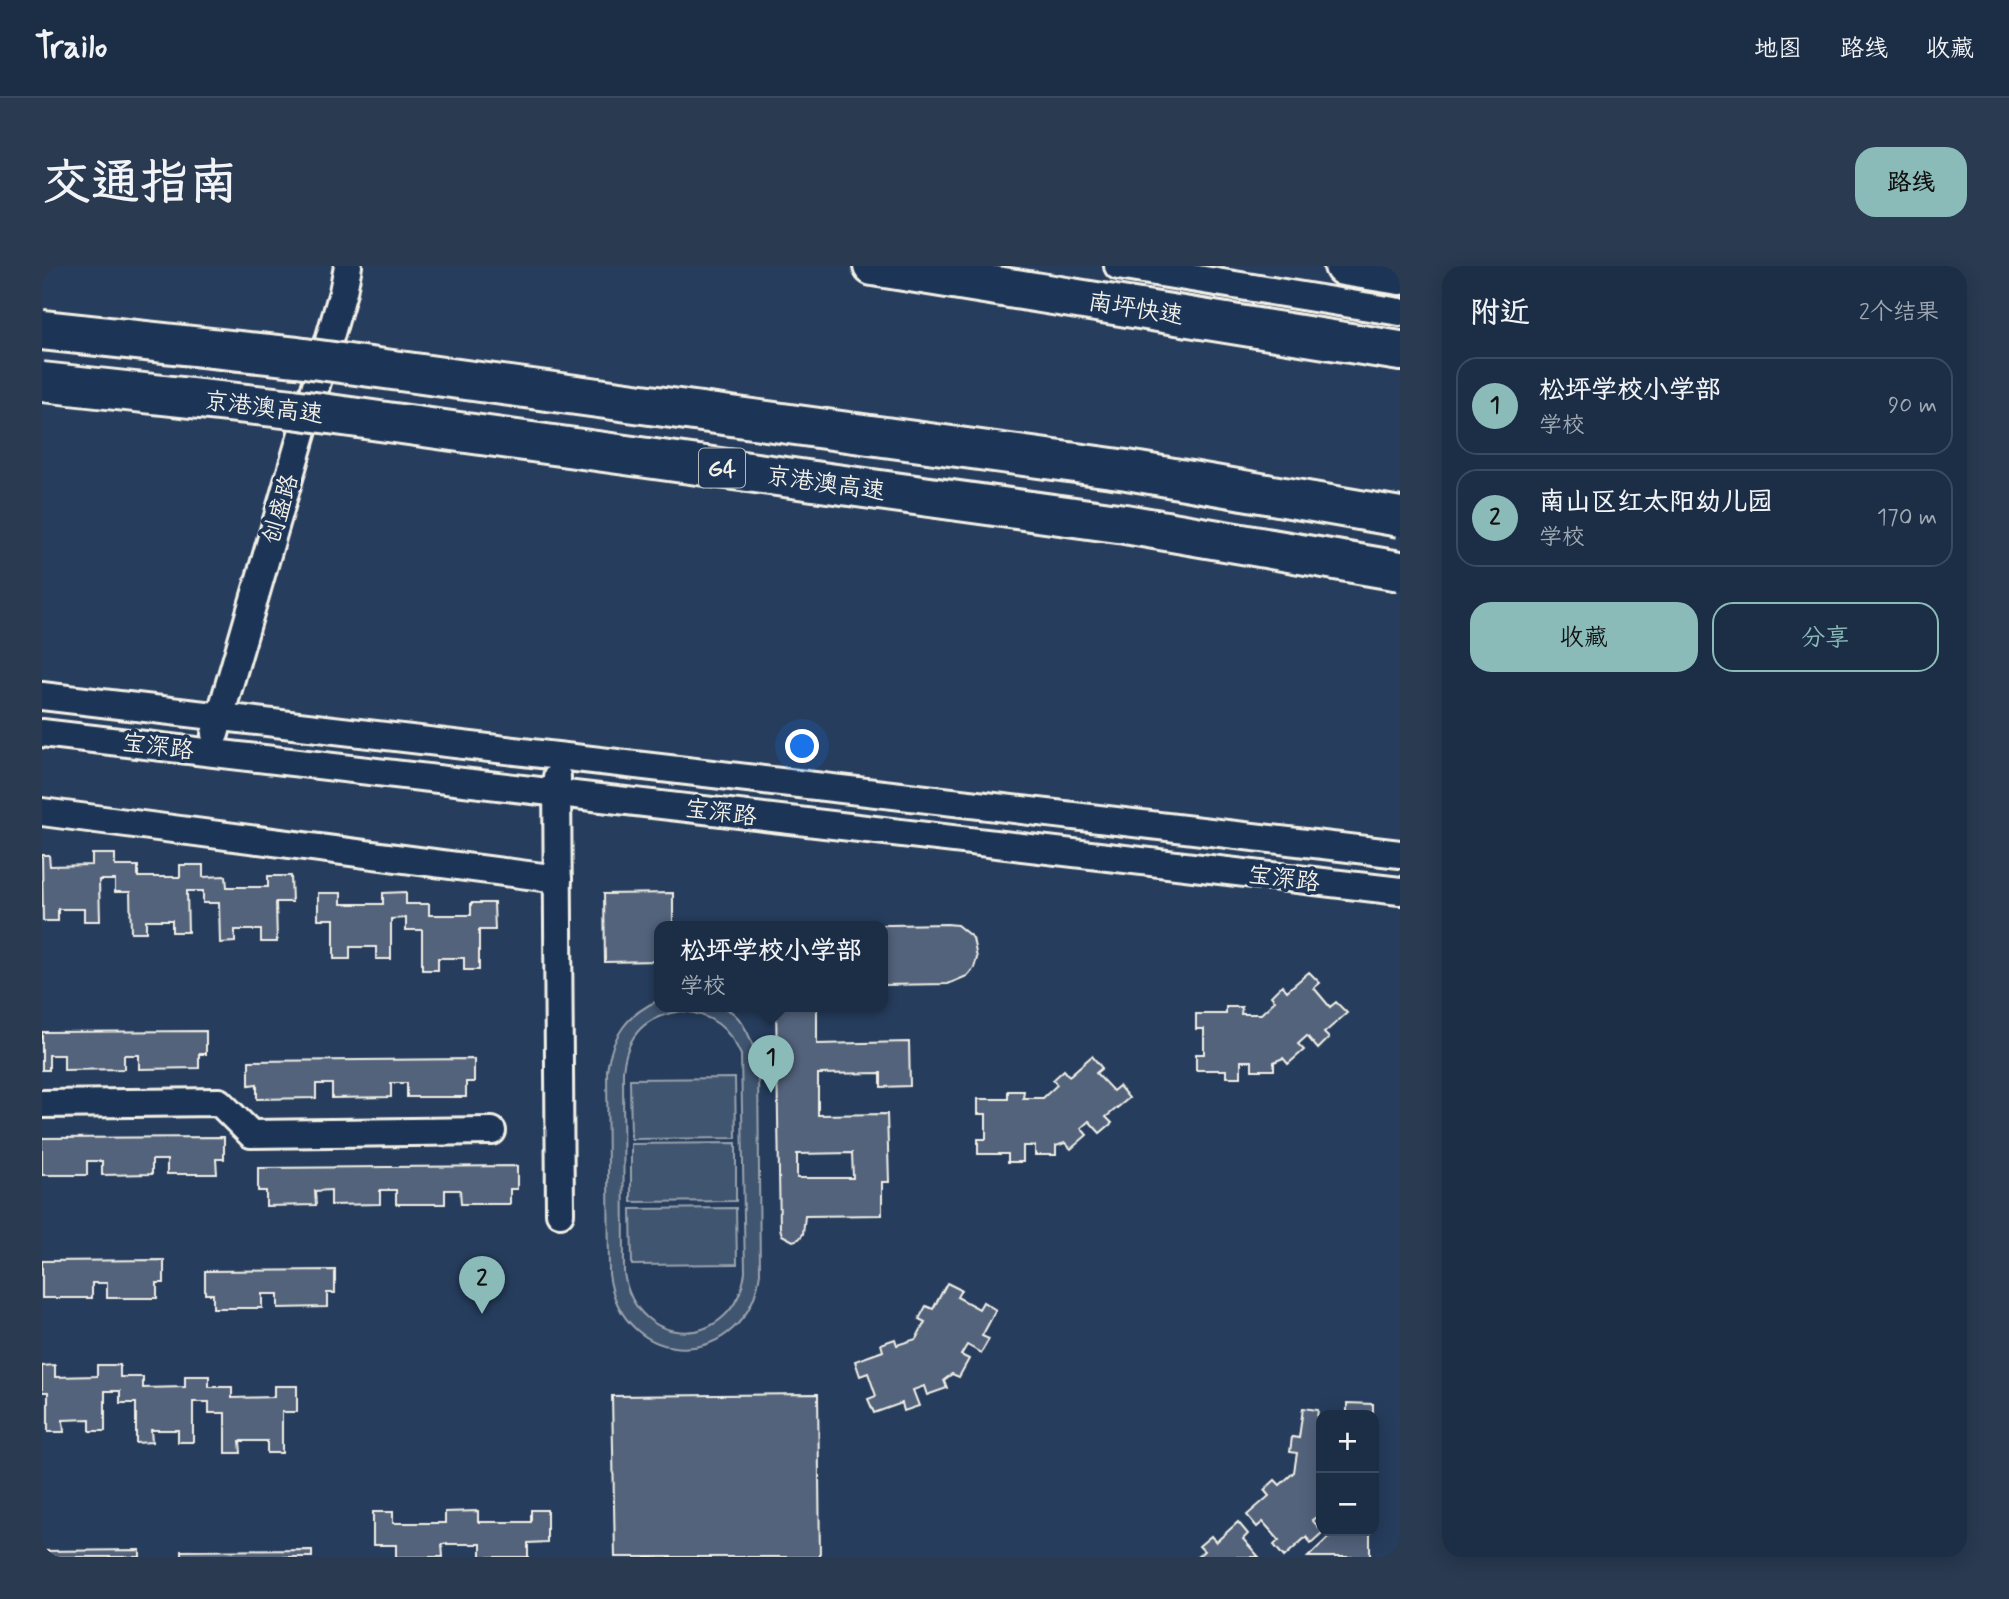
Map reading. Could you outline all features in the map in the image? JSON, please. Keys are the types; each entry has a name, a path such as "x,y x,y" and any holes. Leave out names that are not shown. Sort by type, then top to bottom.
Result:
{"highway":[{"name":"南坪快速","path":"873,266 1400,351"},
{"path":"1344,266 1400,275"},
{"name":"G4","path":"42,330 297,357 1127,470 1400,517"},
{"name":"京港澳高速","path":"42,383 293,409 1125,524 1400,571"}],"street":[{"name":"创盛路","path":"210,752 343,292 348,266"},
{"path":"1118,266 1400,312"},
{"name":"宝深路","path":"42,696 1400,854"},
{"name":"宝深路","path":"42,733 1400,891"},
{"path":"557,757 560,1213"},
{"path":"42,812 558,879"},
{"path":"42,1104 219,1102 251,1134 492,1132"}],"shaded area":[{"path":"654,1003 654,1012 676,1012 658,1017 640,1029 629,1047 623,1071 624,1273 632,1299 647,1317 665,1328 685,1332 705,1328 724,1317 737,1298 745,1272 741,1055 731,1037 718,1024 702,1015 688,1012 731,1012 736,1016 755,1051 758,1069 760,1273 750,1306 733,1329 710,1343 684,1348 659,1343 636,1330 619,1306 609,1274 607,1070 617,1037 638,1012"},
{"path":"735,1078 736,1138 631,1139 630,1079"},
{"path":"736,1143 736,1201 631,1202 631,1144"},
{"path":"736,1208 737,1264 632,1265 631,1209"}],"building":[{"path":"92,854 115,854 115,866 138,866 138,877 180,877 180,865 203,865 203,877 226,876 227,887 268,887 268,876 291,876 292,902 276,902 277,942 261,942 261,930 235,930 235,942 220,943 219,903 203,903 203,891 187,891 188,932 172,932 172,920 146,920 146,932 131,932 130,892 115,892 115,880 99,880 100,921 84,921 84,909 58,909 58,921 43,921 42,855 49,855 50,866 92,865"},
{"path":"406,892 406,904 429,904 429,915 471,915 471,903 494,903 495,930 479,930 479,970 464,970 464,958 438,958 438,970 422,970 422,930 406,930 406,918 391,919 391,959 376,959 376,947 350,947 350,959 334,959 334,919 318,919 318,893 341,893 341,904 383,904 383,893"},
{"path":"673,893 673,921 654,921 654,961 605,962 604,894"},
{"path":"888,925 957,925 973,938 977,958 974,968 967,976 948,984 888,985"},
{"path":"1309,972 1320,983 1314,988 1330,1007 1336,1002 1347,1013 1324,1033 1329,1038 1318,1049 1307,1036 1298,1044 1304,1050 1288,1064 1283,1058 1274,1062 1274,1070 1252,1070 1252,1061 1241,1061 1241,1077 1226,1077 1226,1070 1196,1070 1196,1054 1204,1054 1204,1029 1196,1029 1196,1014 1226,1014 1226,1007 1242,1007 1241,1014 1261,1014 1275,1001 1271,996 1282,985 1287,991"},
{"path":"776,1012 817,1012 817,1044 909,1042 910,1086 881,1087 881,1073 818,1074 818,1115 887,1114 889,1182 882,1182 882,1215 805,1216 803,1234 799,1239 793,1241 782,1235","holes":["852,1153 853,1178 797,1178 797,1154"]},
{"path":"206,1031 206,1054 199,1054 199,1068 139,1069 139,1055 124,1055 124,1069 64,1070 64,1055 49,1055 49,1070 42,1070 42,1032"},
{"path":"1092,1056 1102,1068 1096,1073 1113,1091 1119,1086 1129,1098 1106,1117 1112,1123 1100,1133 1089,1121 1081,1128 1087,1135 1071,1149 1065,1143 1056,1146 1056,1155 1035,1155 1035,1146 1023,1146 1023,1162 1008,1162 1008,1154 978,1154 978,1139 986,1139 986,1114 978,1114 978,1099 1008,1099 1008,1091 1024,1091 1023,1098 1043,1098 1057,1085 1053,1080 1064,1070 1069,1076"},
{"path":"474,1059 474,1082 466,1082 466,1097 407,1097 407,1083 391,1083 391,1097 332,1098 332,1084 316,1084 316,1098 257,1099 257,1084 249,1085 249,1061"},
{"path":"224,1137 224,1159 216,1159 217,1174 167,1174 167,1160 152,1160 152,1174 102,1175 102,1161 87,1161 87,1175 42,1175 42,1138"},
{"path":"517,1166 517,1189 510,1189 510,1204 461,1204 460,1190 445,1190 445,1204 396,1204 396,1190 380,1190 380,1204 331,1205 331,1190 315,1191 316,1205 266,1206 266,1191 258,1191 258,1168"},
{"path":"164,1260 164,1283 157,1283 157,1298 107,1298 107,1283 92,1283 92,1298 42,1298 42,1261"},
{"path":"335,1270 335,1293 327,1293 327,1307 278,1308 278,1294 262,1294 262,1308 213,1308 213,1294 205,1294 205,1271"},
{"path":"947,1283 961,1290 957,1297 979,1309 983,1302 996,1310 982,1336 989,1339 981,1353 967,1345 961,1355 969,1359 959,1377 952,1374 944,1380 947,1388 927,1395 924,1386 913,1390 919,1406 904,1411 902,1403 874,1413 868,1399 876,1396 868,1373 860,1376 855,1361 883,1351 881,1344 895,1339 897,1345 916,1339 925,1322 919,1319 926,1306 933,1309"},
{"path":"55,1365 55,1377 97,1376 97,1365 120,1365 120,1377 143,1377 143,1388 185,1387 185,1376 209,1376 209,1387 232,1387 232,1398 274,1397 274,1386 297,1386 297,1412 282,1412 282,1453 267,1453 267,1441 240,1441 241,1453 225,1453 225,1413 209,1413 209,1402 193,1402 193,1442 178,1442 178,1430 151,1430 152,1442 136,1443 136,1403 120,1403 120,1391 105,1391 105,1431 90,1431 90,1419 63,1420 64,1432 48,1432 48,1392 42,1392 42,1366"},
{"path":"818,1394 820,1557 615,1557 612,1396"},
{"path":"1347,1403 1373,1404 1373,1410 1347,1410"},
{"path":"1303,1408 1318,1410 1316,1517 1312,1520 1316,1524 1316,1536 1319,1536 1311,1543 1306,1537 1284,1557 1274,1545 1279,1540 1263,1522 1257,1527 1247,1515 1269,1496 1264,1490 1275,1480 1280,1485 1294,1472 1297,1453 1290,1452 1292,1437 1299,1438"},
{"path":"531,1510 547,1510 547,1542 528,1543 528,1557 481,1557 481,1544 442,1544 443,1557 396,1557 396,1545 373,1545 373,1512 393,1512 393,1523 445,1523 445,1512 478,1511 478,1522 531,1522"},
{"path":"1238,1522 1248,1534 1243,1539 1259,1557 1197,1557 1204,1551 1199,1546 1211,1536 1216,1542"},
{"path":"1330,1536 1370,1536 1370,1557 1308,1557"},
{"path":"140,1550 140,1557 42,1557 42,1551"},
{"path":"312,1550 312,1557 182,1557 182,1551"}],"place":[{"name":"松坪学校小学部","path":"771,1093"},
{"name":"南山区红太阳幼儿园","path":"482,1314"}]}
